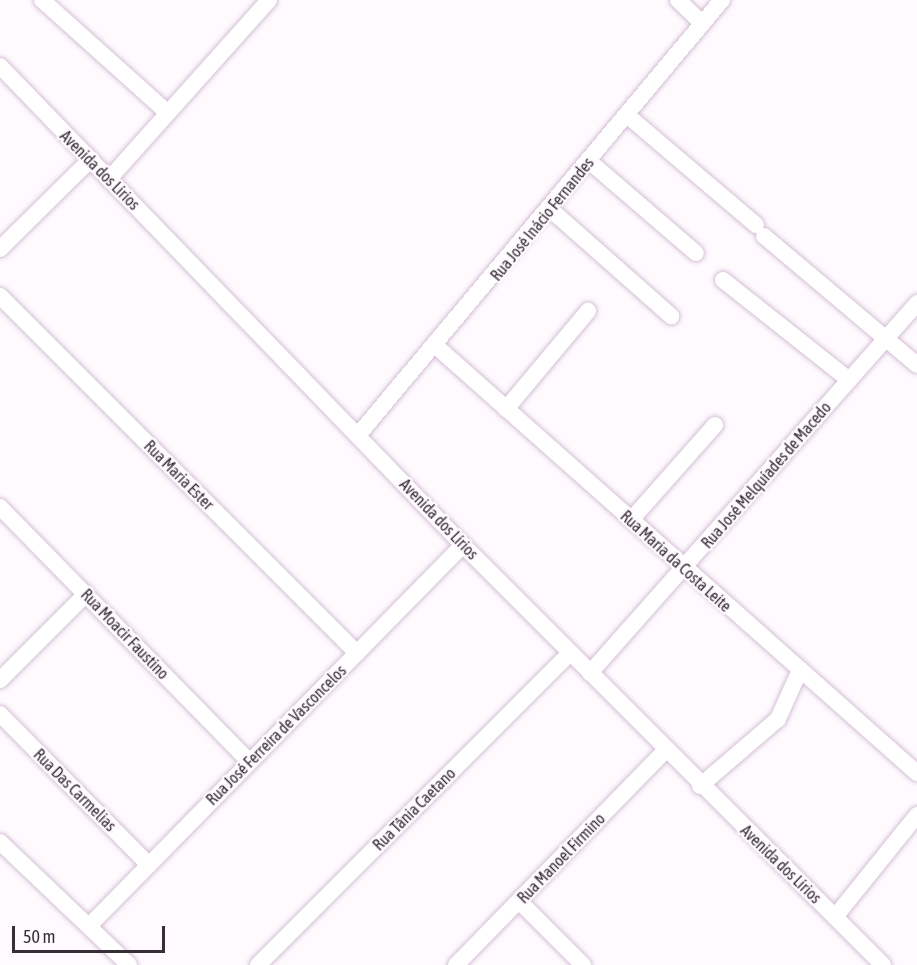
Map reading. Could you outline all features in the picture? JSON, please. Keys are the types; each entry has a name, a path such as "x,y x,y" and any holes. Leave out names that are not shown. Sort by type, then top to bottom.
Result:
{"street":[{"path":"42,0 168,113"},
{"path":"109,179 269,0"},
{"path":"678,0 702,23"},
{"name":"Rua José Inácio Fernandes","path":"359,434 437,346 722,0"},
{"name":"Avenida dos Lírios","path":"0,66 89,161 359,434 463,544 700,786 883,965"},
{"path":"628,116 917,365"},
{"path":"0,249 89,161"},
{"path":"590,161 696,253"},
{"path":"550,209 671,316"},
{"path":"723,280 849,380"},
{"name":"Rua Maria Ester","path":"0,296 357,653"},
{"name":"Rua José Melquíades de Macedo","path":"590,673 917,303"},
{"path":"506,409 588,311"},
{"name":"Rua Maria da Costa Leite","path":"437,346 917,773"},
{"path":"631,520 715,425"},
{"name":"Rua Moacir Faustino","path":"0,507 249,761"},
{"name":"Rua José Ferreira de Vasconcelos","path":"89,926 463,544"},
{"path":"0,680 86,594"},
{"name":"Rua Tânia Caetano","path":"258,965 570,653"},
{"path":"700,786 778,719 800,670"},
{"name":"Rua Das Carmelias","path":"0,714 149,865"},
{"name":"Rua Manoel Firmino","path":"456,965 666,750"},
{"path":"835,917 917,815"},
{"path":"0,842 129,965"},
{"path":"519,902 583,965"}]}
